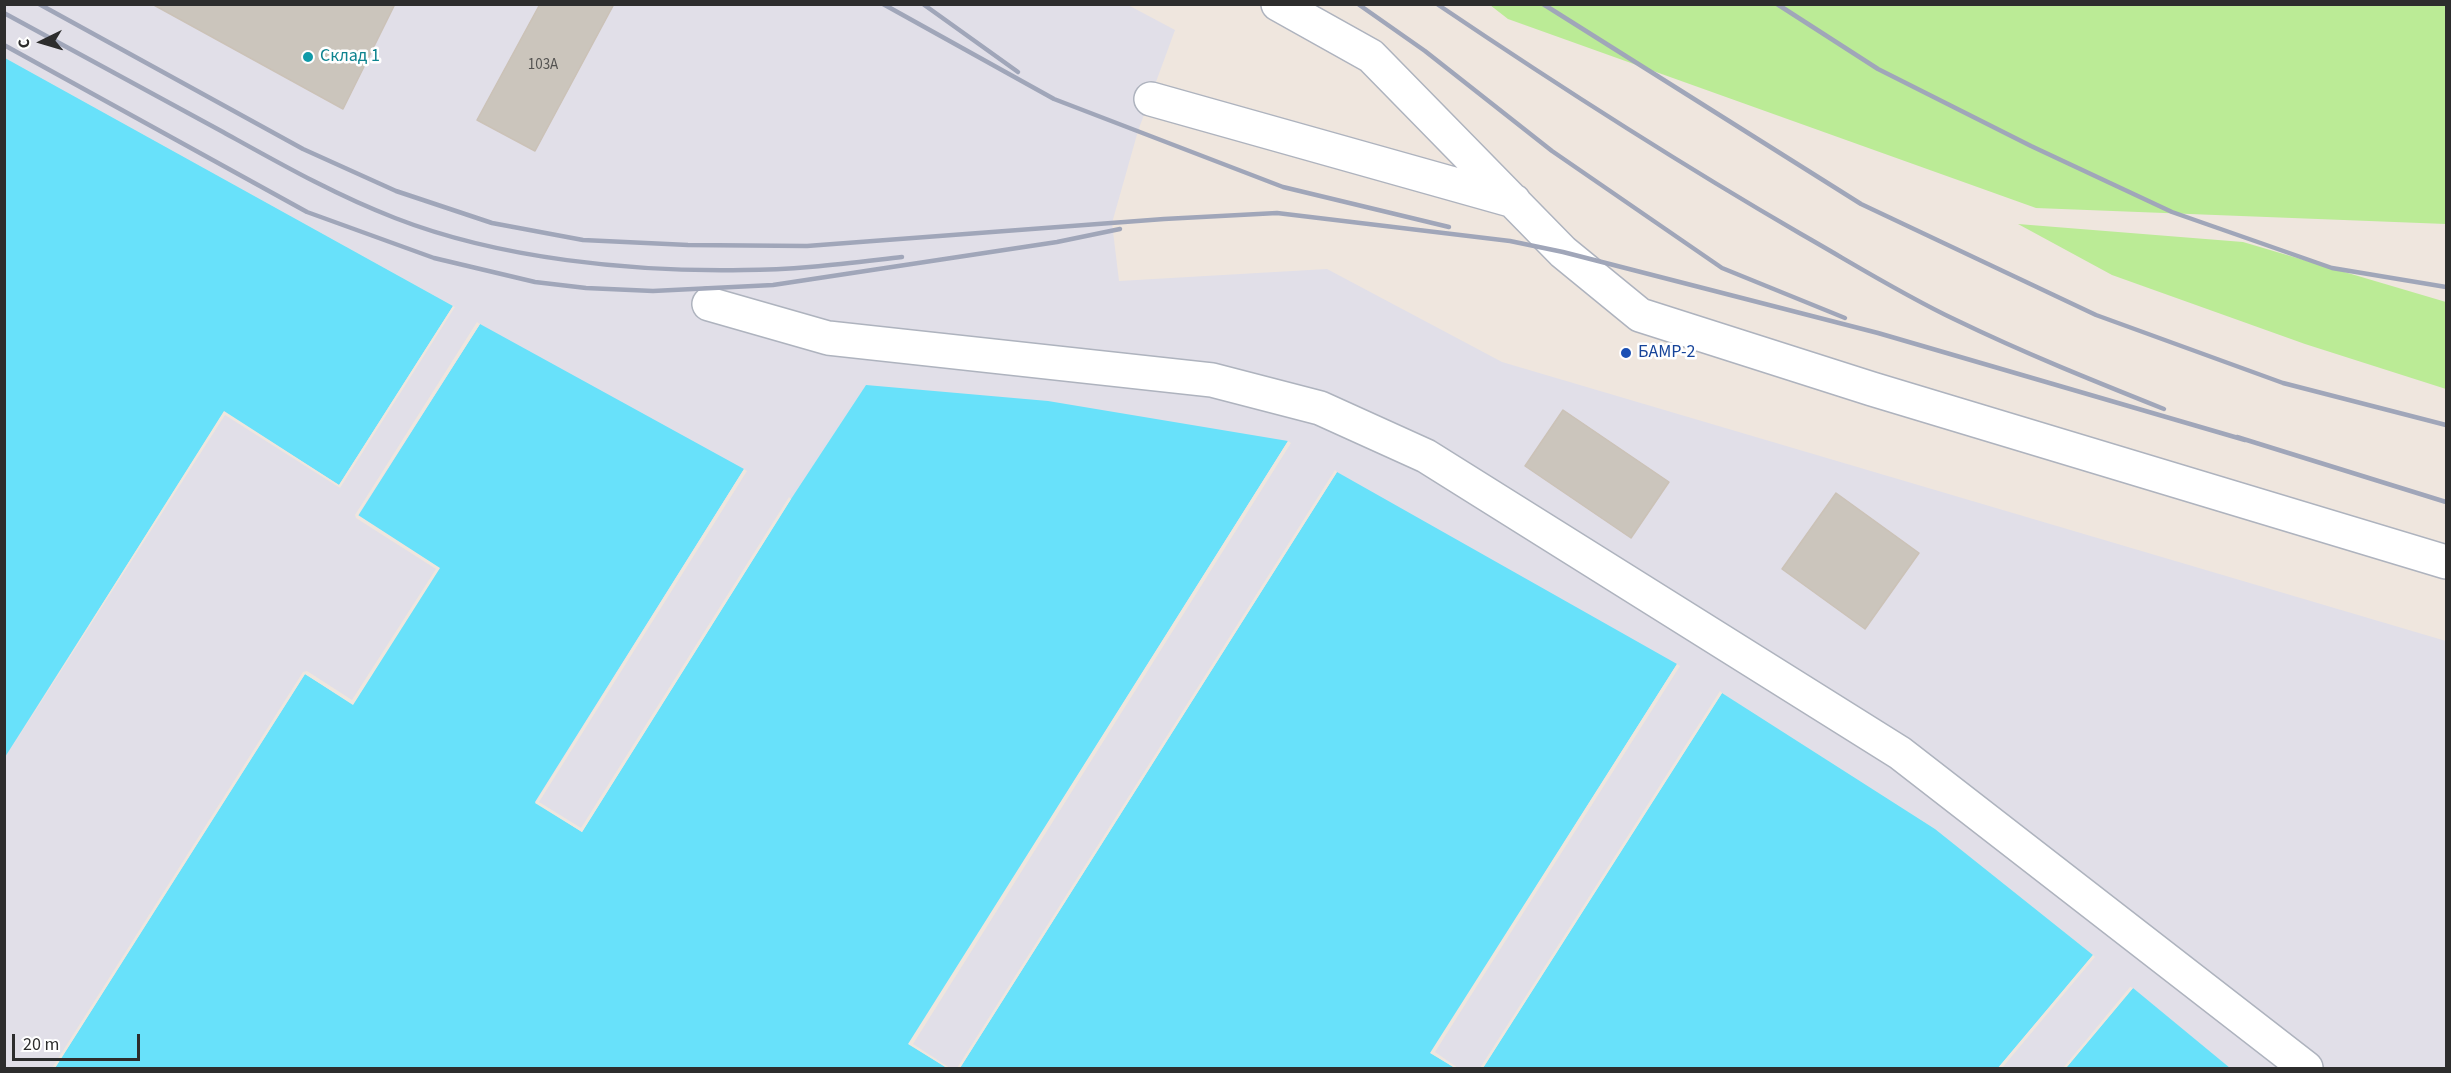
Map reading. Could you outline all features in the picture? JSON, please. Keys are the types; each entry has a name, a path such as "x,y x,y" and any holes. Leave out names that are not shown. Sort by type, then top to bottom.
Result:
{"street":[{"path":"1278,4 1371,56 1563,252 1640,315 1895,396 2446,562"},
{"path":"1151,99 1516,202"},
{"path":"709,304 828,338 1212,380 1320,408 1426,456 1900,753 2306,1068"}],"shaded area":[{"path":"5,5 1128,5 1175,30 1138,131 1112,223 1119,281 1327,269 1502,362 2446,641 2446,1068 2230,1068 2133,989 2066,1068 1998,1068 2093,955 1935,829 1722,693 1483,1068 1455,1068 1430,1053 947,1068 908,1044 866,385 791,499 582,832 535,803 440,568 353,705 306,674 55,1068 5,1068 4,757 224,411 453,306 5,58"}],"green space":[{"path":"1490,5 2446,5 2446,224 2036,208 1508,19"},
{"path":"2018,224 2243,242 2446,302 2446,389 2305,344 2112,275"}],"water":[{"path":"5,58 453,306 339,485 224,412 5,757"},
{"path":"480,324 744,469 535,802 582,832 791,499 866,385 1048,401 1288,441 909,1044 947,1068 55,1068 305,674 353,704 439,568 358,516"},
{"path":"1337,472 1677,664 1431,1053 1455,1068 960,1068"},
{"path":"1722,693 1935,829 2093,955 1998,1068 1483,1068"},
{"path":"2133,988 2230,1068 2066,1068"}],"pier":[{"path":"453,306 455,307 340,488 225,415 4,760 224,411 339,485"},
{"path":"477,322 480,324 358,515 440,568 353,705 305,674 55,1068 52,1068 303,672 307,671 352,700 436,569 356,518 355,515"},
{"path":"1288,441 1291,443 913,1044 950,1068 947,1068 908,1044"},
{"path":"744,469 747,471 539,802 581,828 789,497 791,499 582,832 535,803"},
{"path":"1335,470 1337,472 960,1068 957,1068"},
{"path":"1677,664 1680,666 1435,1052 1458,1068 1455,1068 1430,1053"},
{"path":"1720,691 1722,693 1483,1068 1480,1068"},
{"path":"2093,955 2095,957 2002,1068 1998,1068"},
{"path":"2130,987 2133,988 2066,1068 2063,1068"}],"building":[{"name":"Склад 1","path":"152,4 395,4 343,109"},
{"path":"540,4 614,4 535,151 477,120"},
{"path":"1563,410 1669,482 1631,538 1525,466"},
{"path":"1836,493 1919,553 1865,629 1782,569"}],"railway":[{"path":"39,4 303,149 396,191 492,223 583,240 688,245 807,246 1164,219 1277,213 1510,241 1563,252 1878,333 2245,440"},
{"path":"883,4 1054,99 1283,187 1449,227"},
{"path":"923,4 1018,72"},
{"path":"1358,4 1425,51 1552,151 1722,268 1845,318"},
{"path":"1437,4 1663,151 1897,289 2007,344 2164,409"},
{"path":"1543,4 1861,204 2096,315 2283,383 2446,425"},
{"path":"1777,4 1878,69 2031,146 2172,212 2332,268 2446,287"},
{"path":"4,13 329,189 395,218 478,244 567,260 701,270 784,269 902,257"},
{"path":"4,45 307,212 434,258 535,282 586,288 653,291 773,285 1057,242 1120,229"},
{"path":"2237,437 2446,502"}],"place":[{"name":"Склад 1","path":"308,57"},
{"name":"БАМР-2","path":"1626,353"}]}
